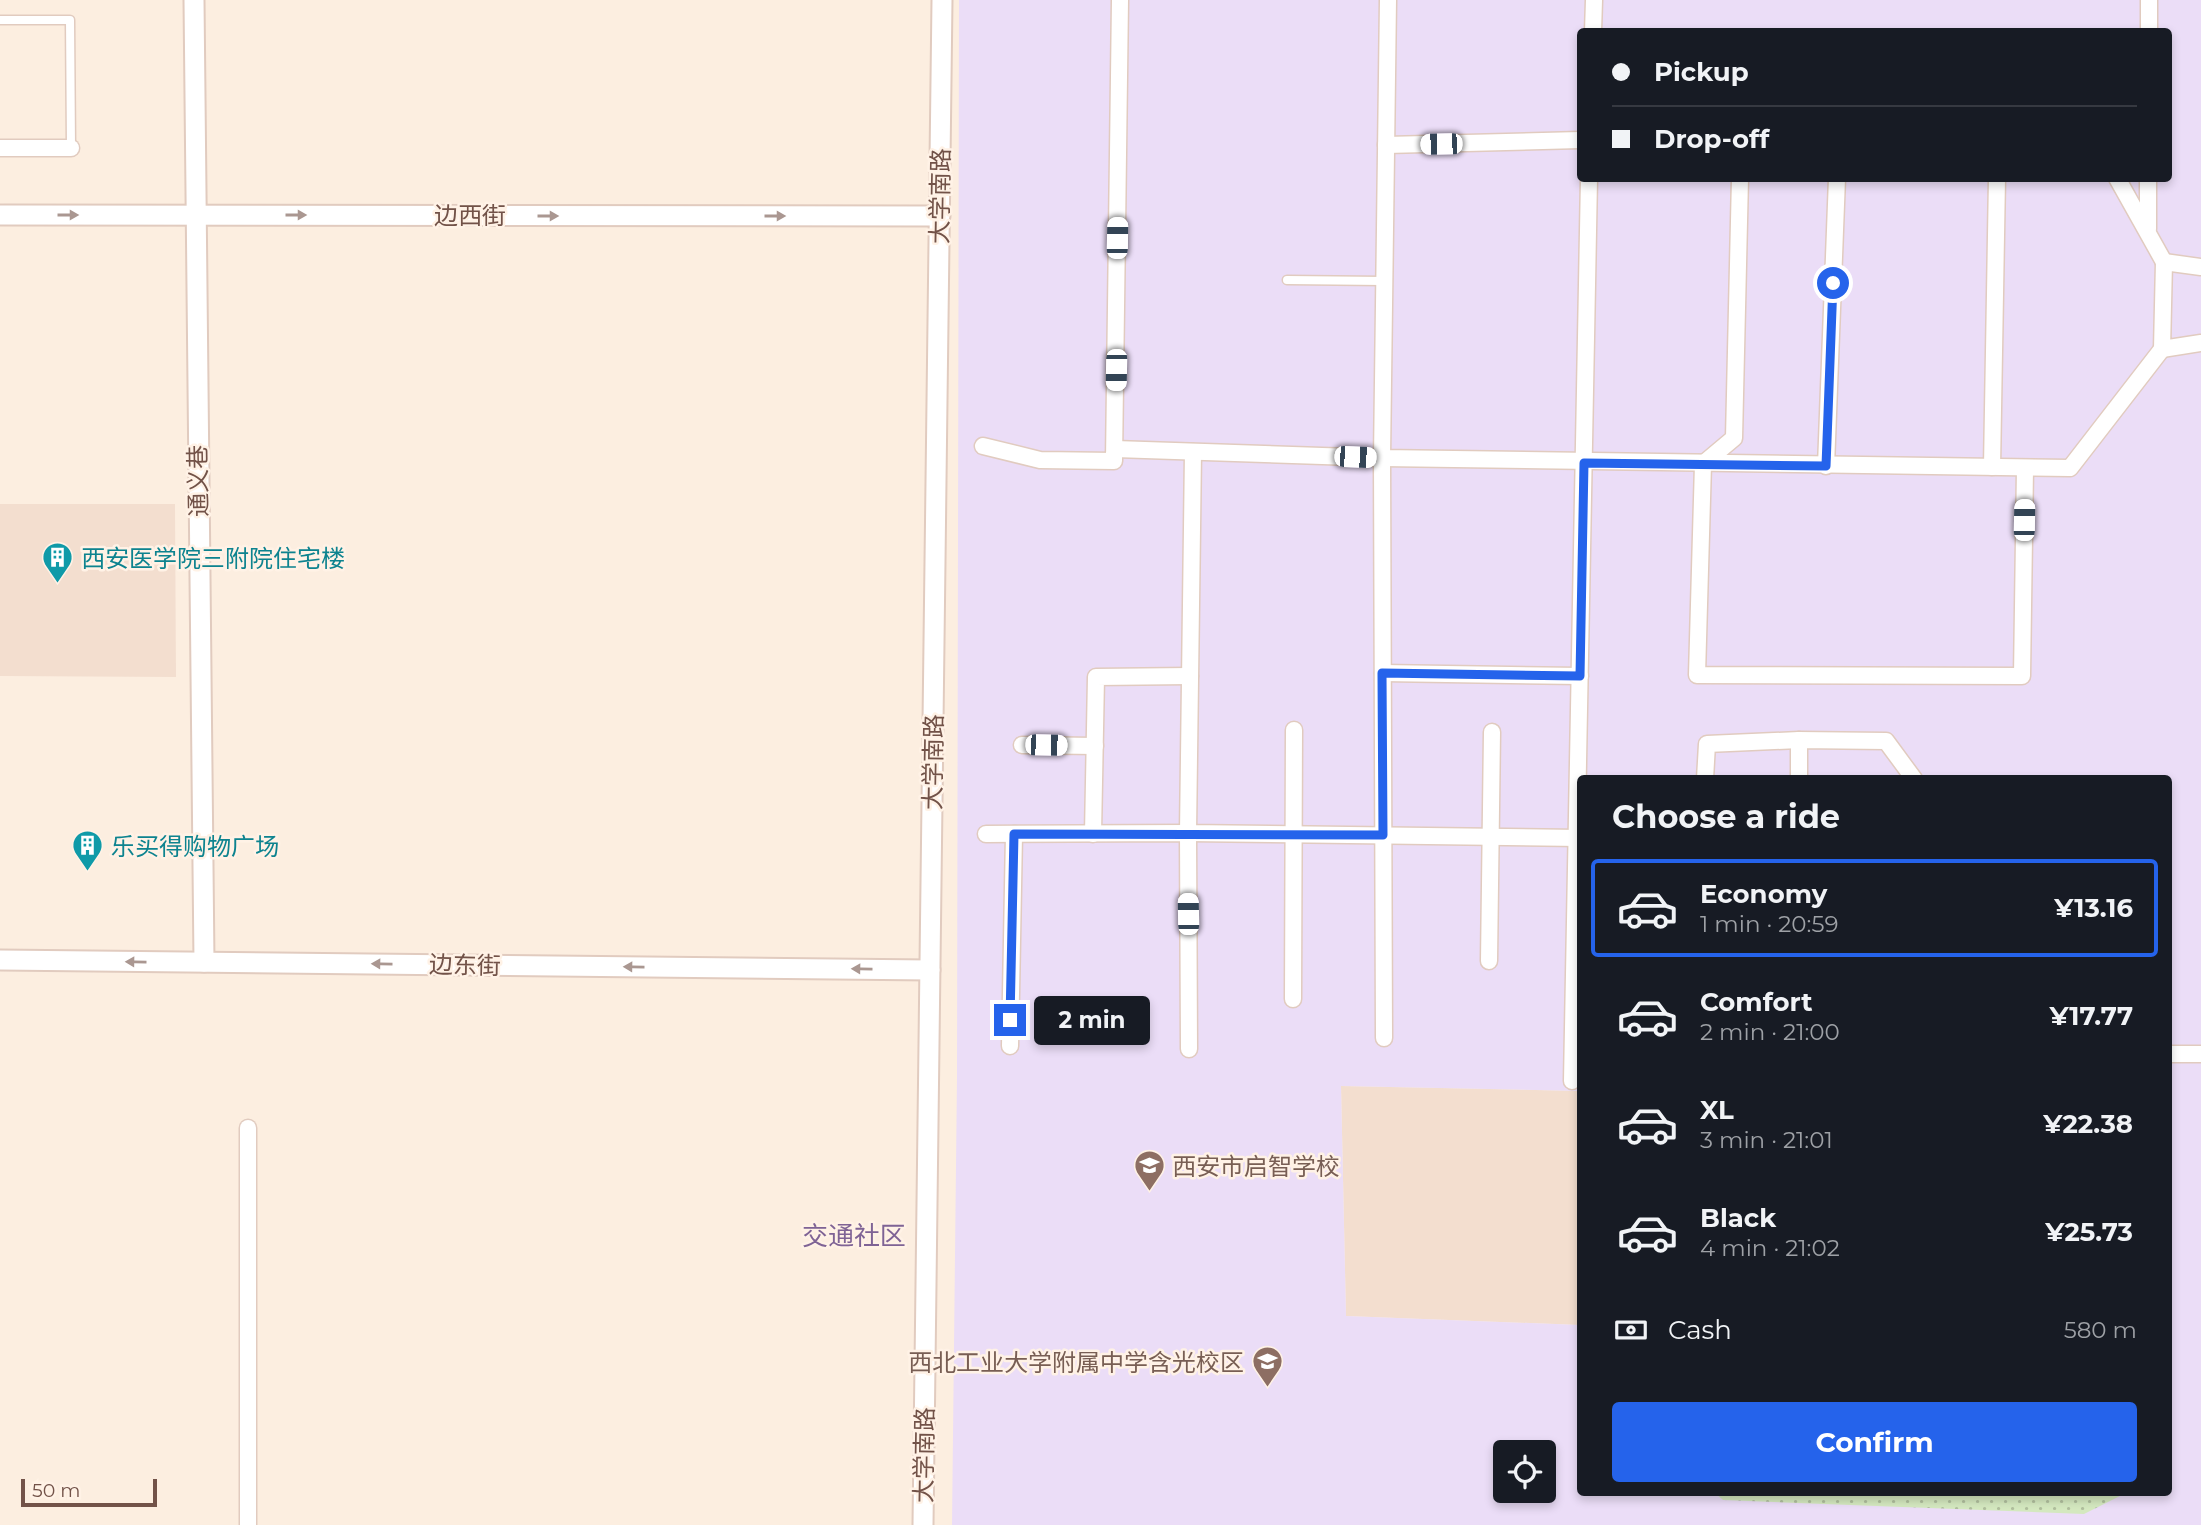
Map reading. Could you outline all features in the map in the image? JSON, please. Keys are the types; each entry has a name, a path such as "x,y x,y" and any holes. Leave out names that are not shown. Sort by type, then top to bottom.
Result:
{"street":[{"name":"通义巷","path":"194,0 204,962"},
{"name":"大学南路","path":"923,1525 942,0"},
{"path":"983,446 1053,460 1114,461 1120,0"},
{"path":"1384,1038 1382,458 1388,0"},
{"path":"1593,28 1594,0"},
{"path":"2149,0 2149,28"},
{"path":"1385,145 1577,141"},
{"path":"0,148 71,148"},
{"path":"1579,775 1589,182"},
{"path":"1740,182 1734,439 1703,464 1697,675 2022,676 2025,468"},
{"path":"1826,466 1836,182"},
{"path":"1992,467 1997,182"},
{"path":"1115,449 1584,463 2070,468 2162,349 2164,262 2119,182"},
{"path":"2148,182 2148,233"},
{"name":"边西街","path":"0,215 940,216"},
{"path":"2164,262 2201,267"},
{"path":"2162,349 2201,343"},
{"path":"1189,1049 1188,833 1193,452"},
{"path":"1382,673 1580,676"},
{"path":"1093,834 1096,677 1190,676"},
{"path":"1293,999 1294,730"},
{"path":"1489,961 1492,732"},
{"path":"1705,775 1707,744 1799,740 1886,741 1911,775"},
{"path":"1799,740 1799,775"},
{"path":"1021,745 1095,746"},
{"path":"986,834 1188,833 1577,838"},
{"path":"1010,1046 1014,834"},
{"path":"1572,1081 1576,1051 1577,944"},
{"name":"边东街","path":"0,960 930,970"},
{"path":"2172,1054 2201,1054"},
{"path":"248,1128 248,1525"}],"lane":[{"path":"0,20 70,20 71,148"},
{"path":"1287,280 1384,281"}],"shaded area":[{"path":"959,0 2201,0 2201,1525 952,1525 957,1077"},
{"path":"0,504 175,504 176,677 0,676"},
{"path":"1341,1086 1577,1091 1577,1325 1346,1316"}],"green space":[{"path":"1718,1496 2120,1496 2084,1514 1723,1500"}],"place":[{"name":"西安医学院三附院住宅楼","path":"58,585"},
{"name":"乐买得购物广场","path":"88,873"},
{"name":"西安市启智学校","path":"1149,1193"},
{"name":"西北工业大学附属中学含光校区","path":"1267,1389"}],"district":[{"name":"交通社区","path":"854,1236"}],"route":[{"path":"1010,1020 1014,834 1383,835 1382,673 1580,676 1584,463 1826,466 1833,283"}]}
